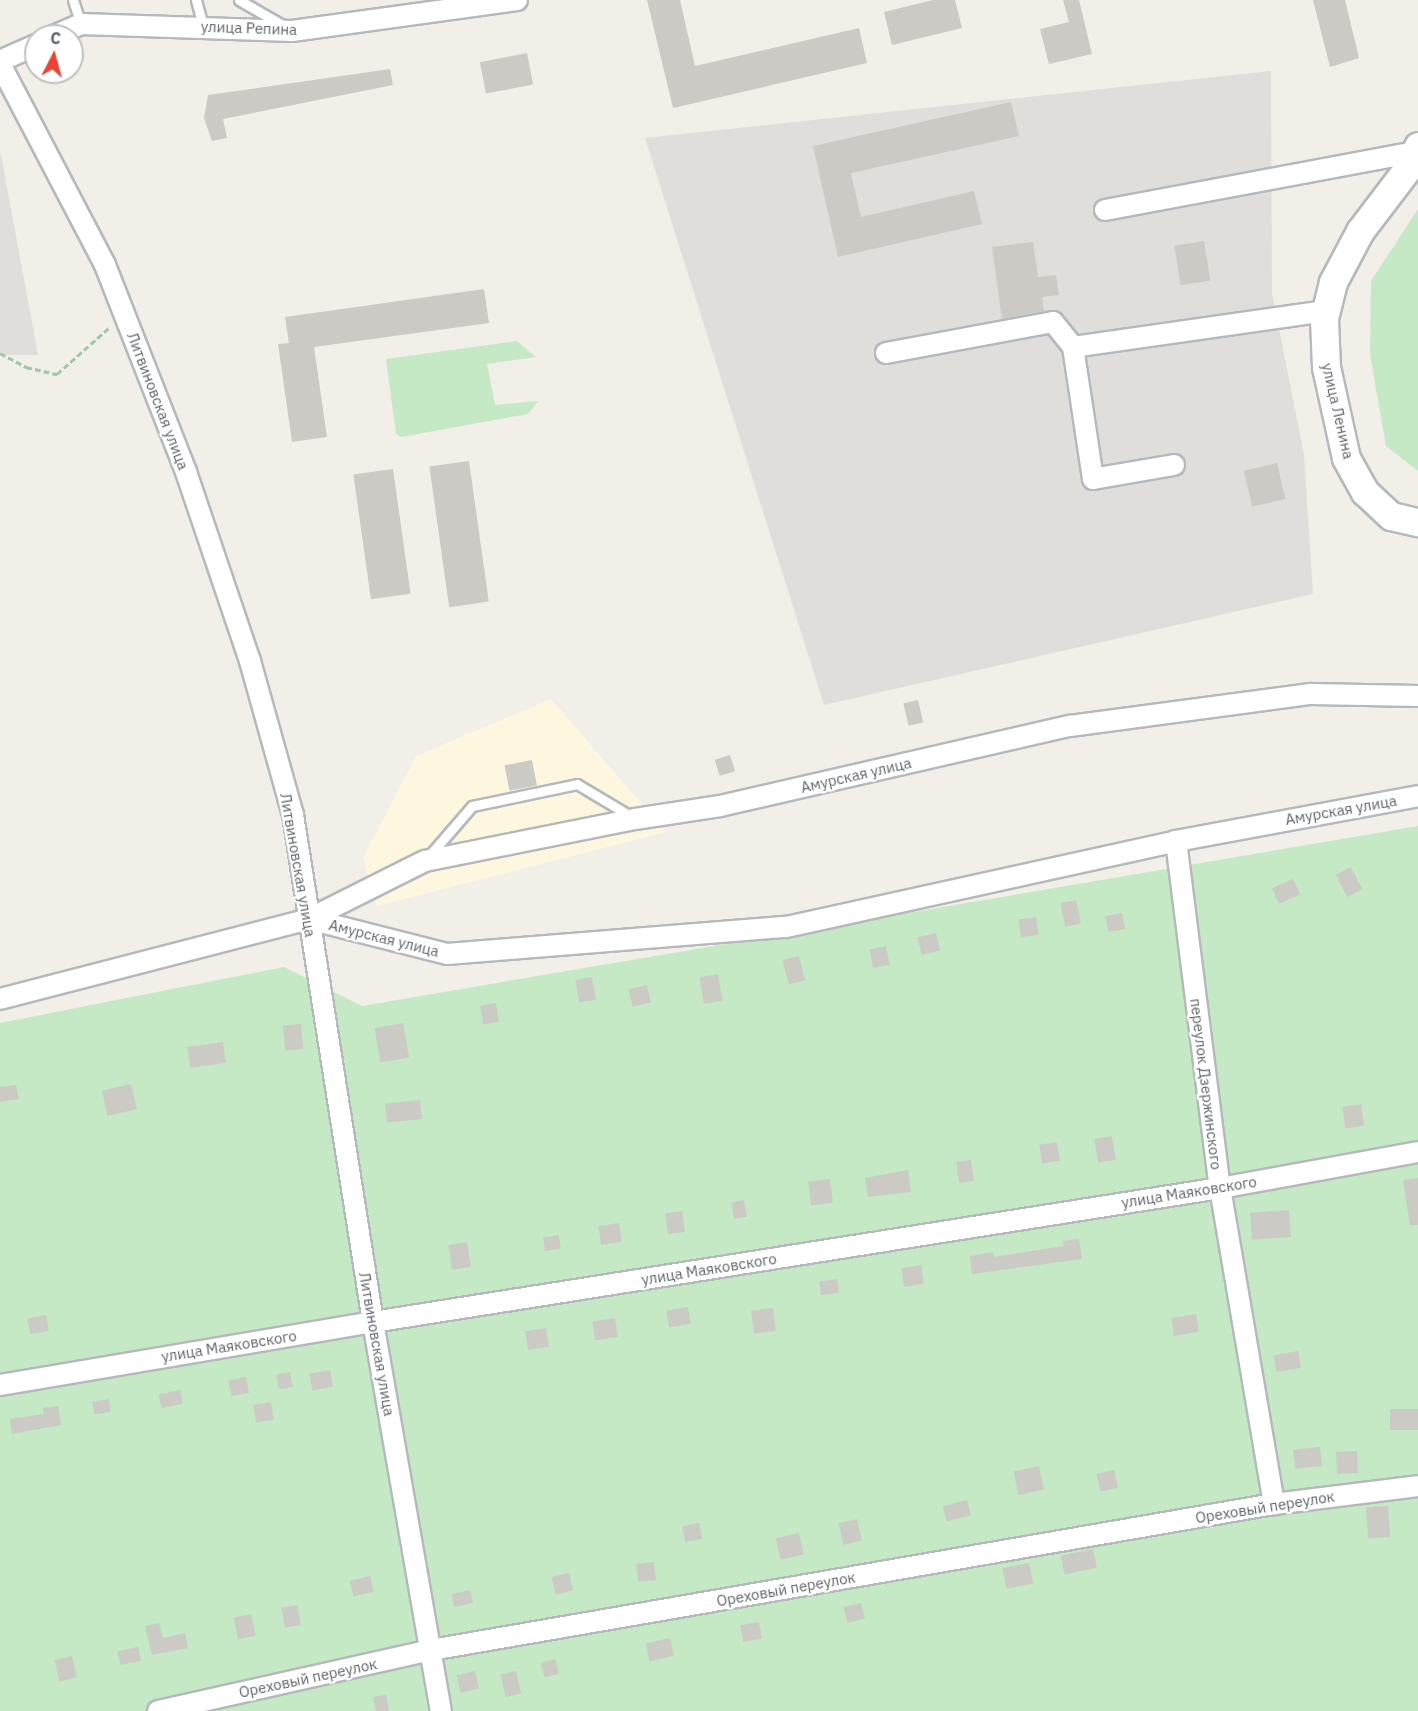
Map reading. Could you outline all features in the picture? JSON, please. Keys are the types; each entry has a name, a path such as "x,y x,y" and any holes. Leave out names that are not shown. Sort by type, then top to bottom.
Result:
{"main road":[{"name":"улица Ленина","path":"1417,149 1411,164 1360,231 1333,282 1326,311 1326,367 1346,458 1365,492 1391,516 1418,522"}],"street":[{"name":"улица Репина","path":"84,24 292,31 434,6 517,0"},
{"path":"0,63 24,51"},
{"name":"Литвиновская улица","path":"0,63 105,266 186,472 250,661 293,815 373,1322 441,1711"},
{"path":"1105,210 1417,149"},
{"path":"1073,347 1326,311"},
{"path":"886,353 1053,322 1073,347 1093,479 1174,465"},
{"name":"Амурская улица","path":"0,999 309,919 424,861 635,819 720,806 1070,726 1311,693 1418,696"},
{"name":"Амурская улица","path":"309,919 447,954 786,927 1176,841 1418,796"},
{"name":"переулок Дзержинского","path":"1176,841 1220,1188 1274,1504"},
{"name":"улица Маяковского","path":"0,1385 373,1322 1220,1188 1418,1152"},
{"name":"Ореховый переулок","path":"158,1711 432,1650 1274,1504 1418,1486"}],"lane":[{"path":"73,0 81,24"},
{"path":"196,0 203,27"},
{"path":"239,0 292,31"},
{"path":"424,861 472,806 577,784 635,819"}],"path":[{"path":"0,353 26,367 57,374 124,315"}],"shaded area":[{"path":"1271,71 1272,293 1304,455 1313,594 824,705 645,138"},
{"path":"0,152 1,155 38,355 0,355"},
{"path":"551,699 666,832 377,906 363,858 416,756"}],"green space":[{"path":"1418,209 1418,471 1386,446 1370,355 1371,281"},
{"path":"517,341 536,357 487,364 495,405 538,401 528,414 401,437 396,434 386,359"},
{"path":"1418,826 1418,1711 0,1711 0,1023 284,967 362,1006"}],"building":[{"path":"647,0 680,0 695,66 859,28 867,63 673,108"},
{"path":"933,0 955,0 962,28 892,45 884,12"},
{"path":"1063,0 1079,0 1092,54 1049,64 1040,29 1069,22"},
{"path":"1313,0 1345,0 1359,58 1330,67"},
{"path":"527,53 533,84 486,94 480,62"},
{"path":"390,69 393,85 223,119 227,138 212,141 204,118 208,95"},
{"path":"1011,102 1019,136 851,173 861,217 974,191 982,224 838,257 813,146"},
{"path":"1204,241 1210,281 1181,285 1174,246"},
{"path":"1033,242 1038,277 1056,275 1059,295 1042,297 1044,311 1002,319 992,247"},
{"path":"484,289 489,323 314,347 327,437 292,442 278,344 289,343 285,317"},
{"path":"469,461 489,602 449,607 429,467"},
{"path":"1277,463 1285,499 1252,507 1244,471"},
{"path":"393,469 411,594 371,599 353,475"},
{"path":"918,700 923,722 909,726 903,703"},
{"path":"730,755 735,771 720,776 715,760"},
{"path":"532,760 537,786 509,791 505,765"},
{"path":"1351,867 1362,889 1347,897 1336,875"},
{"path":"1293,879 1300,895 1279,904 1272,888"},
{"path":"1076,900 1081,923 1065,927 1060,903"},
{"path":"1122,913 1125,929 1108,932 1105,916"},
{"path":"1036,917 1039,935 1021,938 1018,920"},
{"path":"936,933 940,951 922,955 917,937"},
{"path":"886,946 890,965 873,968 869,950"},
{"path":"799,956 805,980 789,984 783,960"},
{"path":"718,974 723,1001 704,1004 699,977"},
{"path":"592,977 596,1000 579,1003 575,980"},
{"path":"647,985 651,1003 633,1007 628,989"},
{"path":"496,1003 499,1022 483,1024 480,1006"},
{"path":"403,1023 409,1057 381,1063 374,1028"},
{"path":"301,1024 303,1049 285,1050 283,1026"},
{"path":"223,1042 226,1063 190,1068 187,1047"},
{"path":"131,1084 137,1109 108,1116 102,1091"},
{"path":"16,1085 19,1099 0,1102 0,1087"},
{"path":"420,1100 422,1119 387,1123 385,1104"},
{"path":"1361,1104 1364,1126 1345,1128 1342,1107"},
{"path":"1112,1136 1116,1160 1098,1163 1094,1139"},
{"path":"1057,1142 1060,1161 1042,1164 1039,1145"},
{"path":"971,1160 974,1181 959,1183 956,1162"},
{"path":"908,1170 911,1192 868,1197 865,1178"},
{"path":"1418,1178 1418,1225 1410,1225 1403,1180"},
{"path":"830,1179 833,1203 811,1206 808,1182"},
{"path":"744,1200 747,1217 734,1219 731,1202"},
{"path":"1289,1210 1291,1237 1252,1240 1250,1213"},
{"path":"682,1211 685,1232 668,1234 665,1213"},
{"path":"619,1223 622,1242 601,1245 598,1226"},
{"path":"559,1235 561,1249 545,1251 543,1237"},
{"path":"1079,1239 1082,1259 972,1274 970,1256 993,1252 994,1257 1064,1246 1063,1241"},
{"path":"467,1242 471,1267 452,1270 448,1245"},
{"path":"921,1265 924,1284 904,1287 901,1268"},
{"path":"837,1279 839,1293 821,1295 819,1282"},
{"path":"688,1307 691,1324 669,1328 666,1311"},
{"path":"773,1308 776,1331 754,1334 751,1311"},
{"path":"1196,1314 1199,1332 1174,1336 1171,1318"},
{"path":"46,1315 49,1331 30,1334 27,1319"},
{"path":"615,1318 618,1337 595,1340 592,1322"},
{"path":"546,1328 549,1347 528,1350 525,1331"},
{"path":"1298,1351 1301,1368 1276,1372 1273,1355"},
{"path":"330,1370 333,1387 312,1390 309,1374"},
{"path":"290,1372 293,1387 279,1389 276,1375"},
{"path":"246,1377 249,1393 231,1396 228,1380"},
{"path":"180,1390 183,1404 161,1408 158,1395"},
{"path":"109,1399 111,1412 94,1414 92,1402"},
{"path":"271,1402 274,1420 256,1423 253,1405"},
{"path":"58,1406 61,1425 12,1434 10,1419 44,1414 43,1408"},
{"path":"1390,1409 1418,1409 1418,1430 1390,1430"},
{"path":"1320,1447 1322,1466 1295,1469 1293,1450"},
{"path":"1357,1451 1358,1473 1337,1474 1336,1452"},
{"path":"1039,1466 1044,1489 1019,1495 1014,1471"},
{"path":"1114,1470 1118,1488 1101,1492 1096,1474"},
{"path":"967,1500 971,1516 947,1522 943,1506"},
{"path":"1388,1506 1390,1537 1368,1538 1366,1508"},
{"path":"857,1519 862,1540 843,1545 838,1523"},
{"path":"699,1523 702,1539 685,1542 682,1526"},
{"path":"799,1533 804,1554 781,1560 776,1538"},
{"path":"1093,1549 1097,1568 1065,1574 1061,1556"},
{"path":"654,1562 656,1580 638,1582 636,1564"},
{"path":"1029,1563 1033,1584 1007,1589 1002,1568"},
{"path":"569,1573 573,1591 556,1595 551,1577"},
{"path":"370,1576 374,1592 353,1597 350,1581"},
{"path":"470,1590 473,1603 454,1607 451,1594"},
{"path":"861,1603 865,1619 847,1623 844,1607"},
{"path":"297,1605 301,1625 285,1628 281,1608"},
{"path":"251,1614 256,1635 238,1639 233,1618"},
{"path":"759,1622 762,1639 743,1642 740,1625"},
{"path":"159,1623 163,1638 185,1633 188,1648 152,1655 145,1626"},
{"path":"670,1638 674,1656 650,1661 646,1644"},
{"path":"138,1647 141,1661 120,1665 117,1651"},
{"path":"72,1656 77,1677 59,1681 54,1660"},
{"path":"555,1659 559,1673 545,1678 541,1663"},
{"path":"475,1671 479,1689 461,1693 456,1675"},
{"path":"516,1671 521,1693 506,1697 500,1675"},
{"path":"386,1695 389,1711 376,1711 373,1697"}]}
